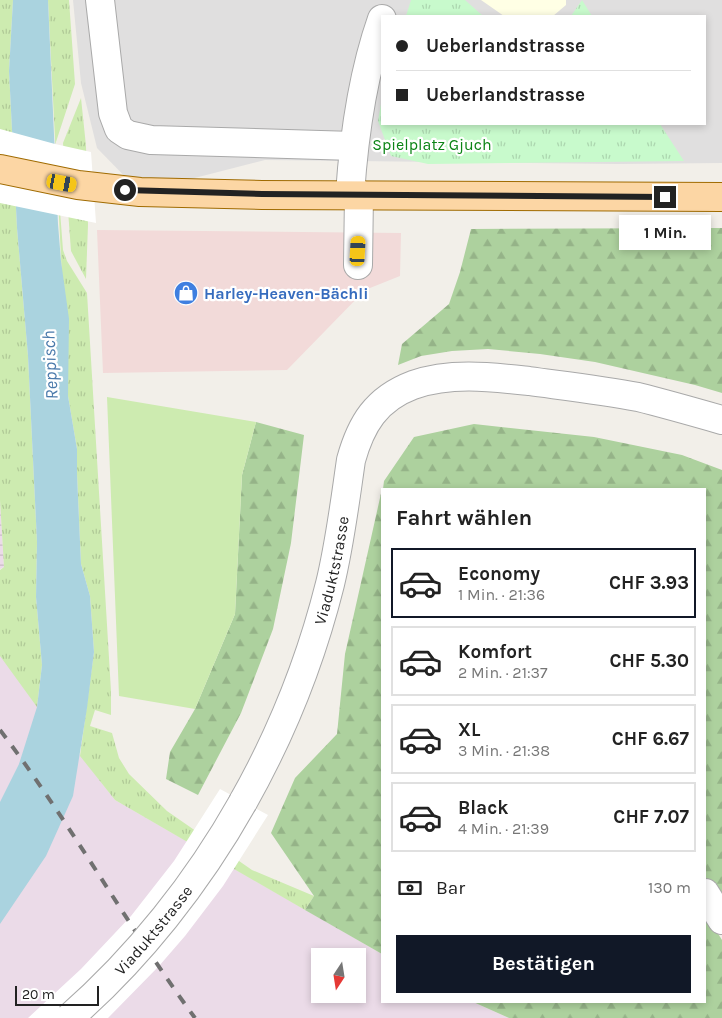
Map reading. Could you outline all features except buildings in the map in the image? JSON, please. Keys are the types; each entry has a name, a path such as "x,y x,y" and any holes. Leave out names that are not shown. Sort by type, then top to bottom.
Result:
{"main road":[{"path":"0,169 78,186 140,192 722,197"}],"street":[{"path":"100,0 113,112 119,129 128,135 151,140 354,146"},
{"path":"384,15 390,0"},
{"path":"358,264 354,194 354,146 363,88 381,25"},
{"name":"Viaduktstrasse","path":"69,1018 148,938 181,896 212,854 258,777 282,727 310,656 330,582 351,460 361,431 369,417 380,406 395,394 430,380 481,376 577,387 638,397 722,420"},
{"path":"706,895 722,920"}],"shaded area":[{"path":"73,0 722,0 722,163 617,164 265,160 140,192 97,148 81,83"},
{"path":"481,0 566,0 566,5 554,15 503,15"},
{"path":"97,230 401,233 400,276 365,290 287,370 103,373"},
{"path":"0,500 4,567 0,569"},
{"path":"0,652 115,800 381,953 381,1003 475,1003 509,1018 0,1018"}],"green space":[{"path":"0,0 13,0 9,71 17,228 28,356 37,542 36,597 42,665 37,707 0,656 0,570 4,567 0,500"},
{"path":"48,0 69,0 75,84 55,144"},
{"path":"411,0 465,0 482,15 406,15"},
{"path":"582,0 591,15 572,15"},
{"path":"81,98 86,146 88,225 86,279 71,251 63,143"},
{"name":"Spielplatz Gjuch","path":"381,104 381,125 661,125 684,161 428,164 391,156 378,121"},
{"path":"56,158 63,250 67,261 87,293 111,691 111,715 95,710 90,726 112,733 119,758 129,774 167,811 252,870 314,896 305,910 115,800 80,756 94,652 90,596 81,564 77,449 68,396"},
{"path":"722,228 722,393 595,362 488,349 452,351 421,356 398,365 402,344 449,304 460,272 471,229"},
{"path":"107,397 256,422 242,475 235,614 195,709 119,696"},
{"path":"256,422 304,435 291,543 273,629 241,713 198,795 166,779 170,752 195,709 235,614 242,475"},
{"path":"474,424 594,437 682,455 722,470 722,917 712,924 722,940 722,1018 509,1018 475,1003 706,1003 706,488 383,488 384,481 414,437"},
{"path":"381,493 381,953 305,910 314,896 271,833 295,778 337,734 345,654"}],"water":[{"name":"Reppisch","path":"13,0 48,0 58,224 69,319 68,396 77,449 81,564 90,596 94,652 73,796 46,856 0,924 0,802 19,764 37,707 42,665 36,597 37,542 28,356 17,228 9,71"}],"pier":[{"path":"0,129 91,152 96,223 0,203"},
{"path":"220,789 268,815 223,886 185,936 159,966 108,1018 28,1018 81,969 131,916 174,861"}],"railway":[{"path":"0,730 26,765 145,946 195,1018"}],"place":[{"name":"Harley-Heaven-Bächli","path":"186,293"}],"route":[{"path":"125,190 140,192 262,194 665,197"}]}
